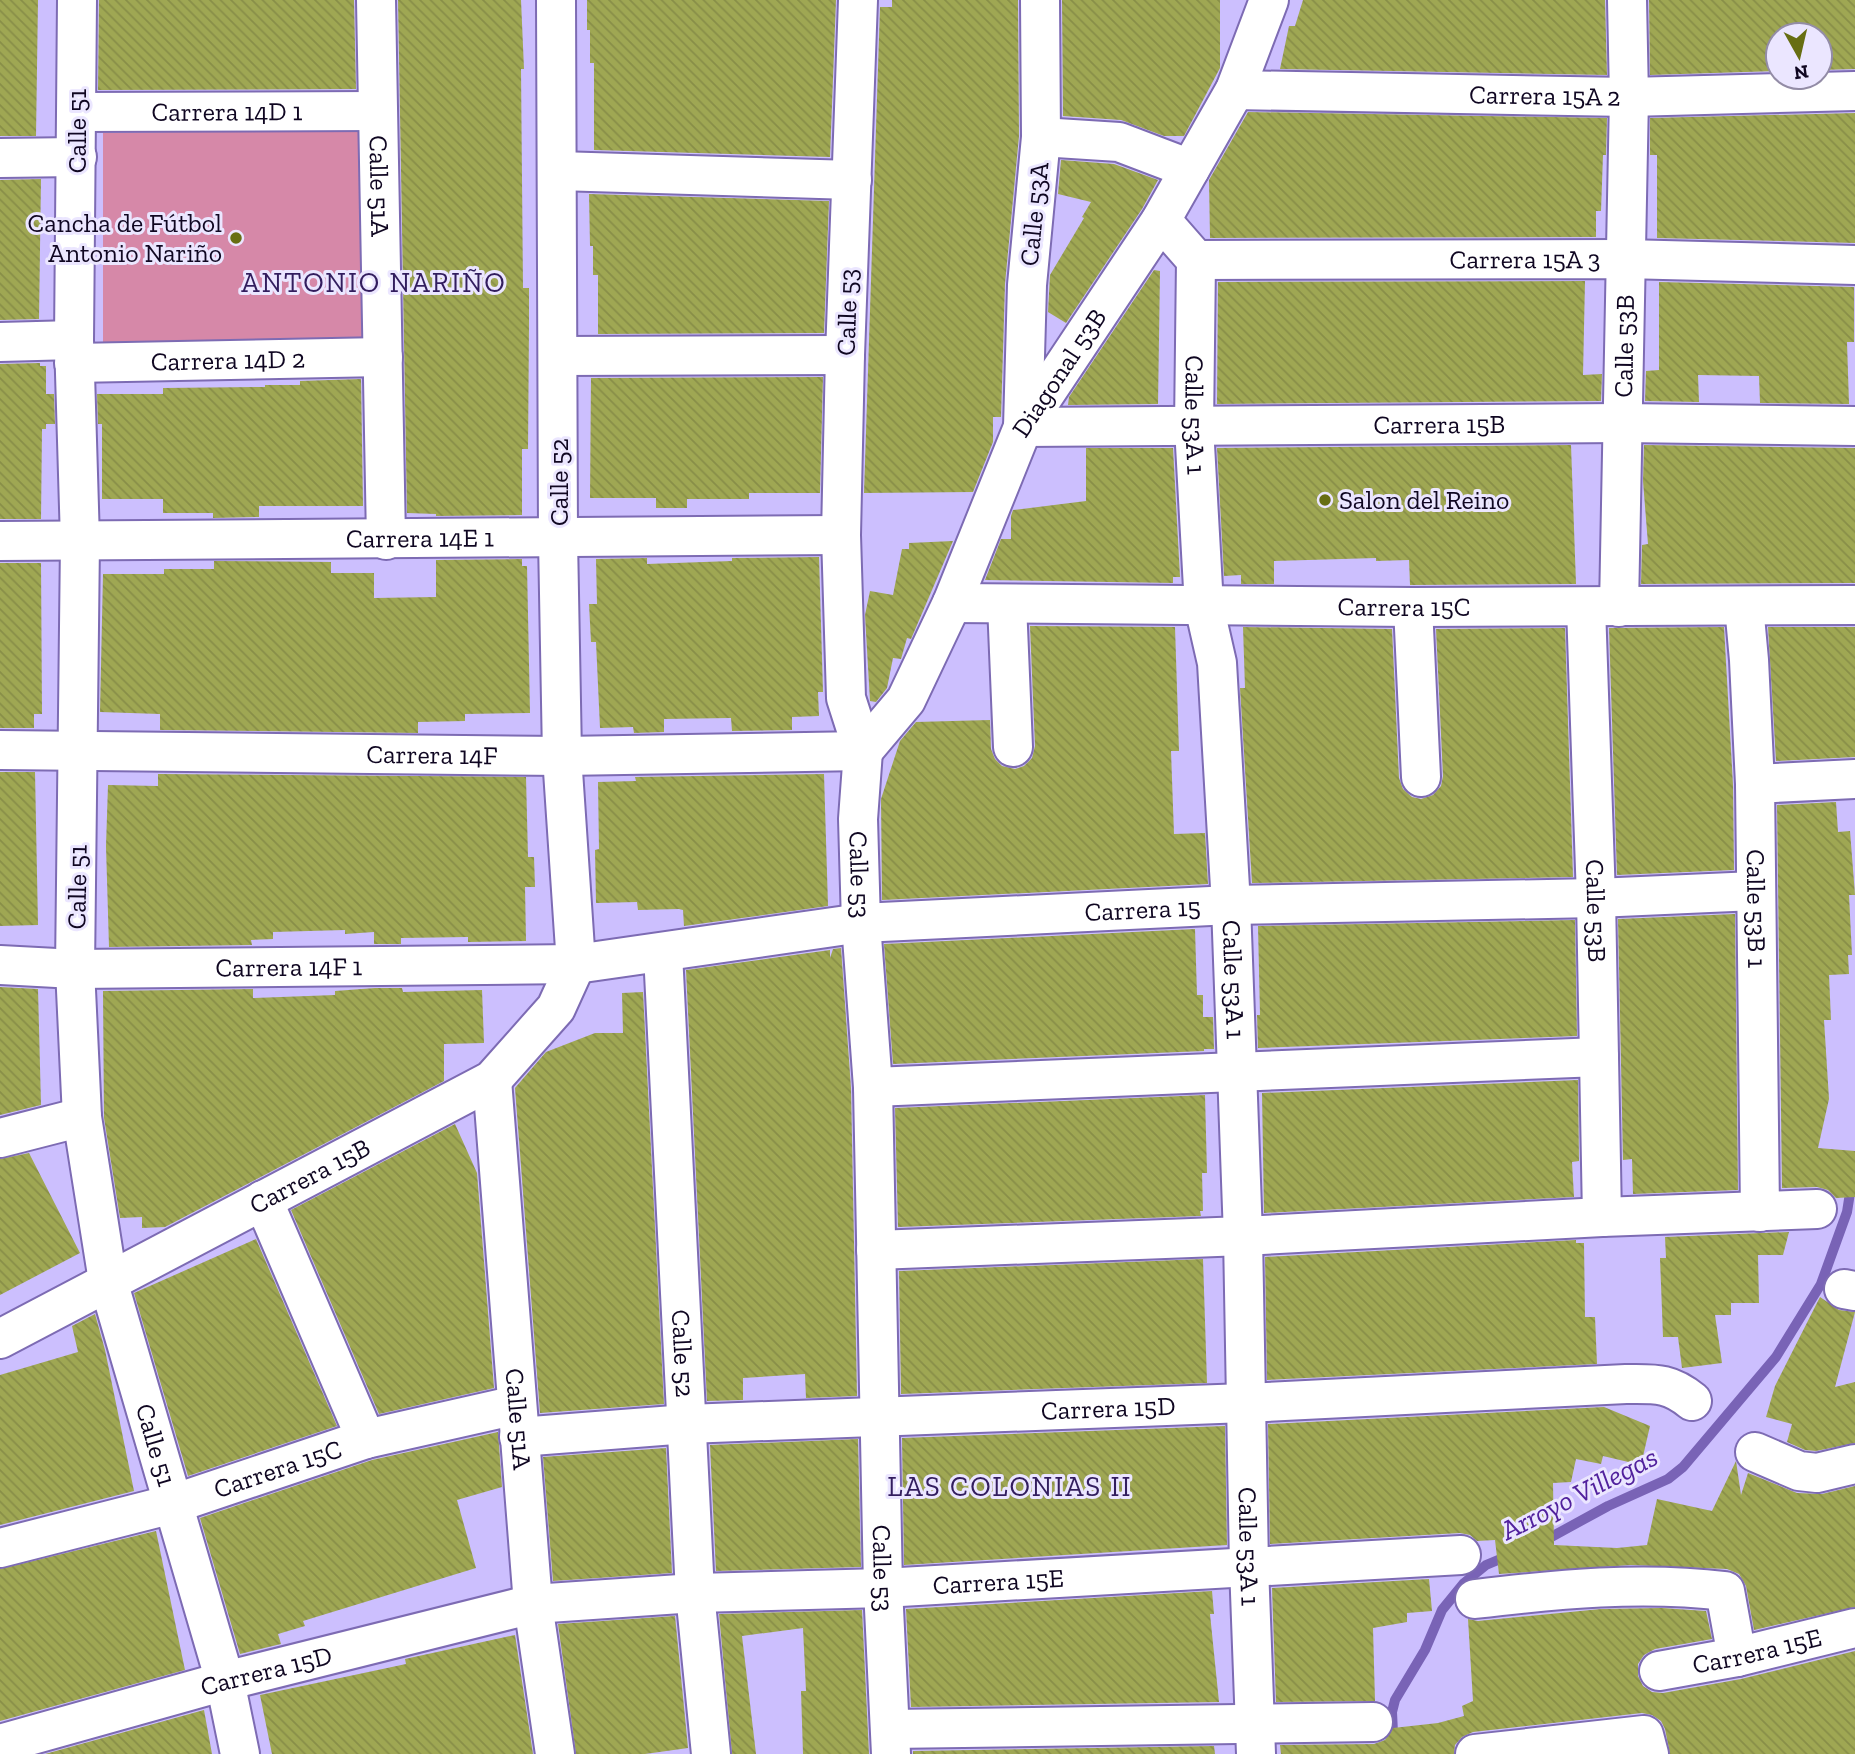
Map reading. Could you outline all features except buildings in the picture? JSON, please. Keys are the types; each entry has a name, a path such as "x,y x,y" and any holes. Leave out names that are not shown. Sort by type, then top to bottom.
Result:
{"street":[{"name":"Calle 51","path":"78,0 74,351 80,541 75,969 82,1117 108,1281 225,1681 240,1754"},
{"name":"Calle 51A","path":"376,0 386,540"},
{"name":"Calle 52","path":"556,0 558,539 562,756 576,964"},
{"name":"Calle 53","path":"858,0 841,536 846,698 863,751 858,818 861,923 873,1087 883,1588 890,1741"},
{"name":"Calle 53A","path":"1023,427 1027,285 1041,138 1040,0"},
{"name":"Diagonal 53B","path":"863,751 906,699 952,603 1023,427 1161,220 1191,169 1235,90 1269,0"},
{"name":"Calle 53B","path":"1602,1217 1597,898 1602,607 1622,423 1629,97 1627,0"},
{"name":"Carrera 15A 2","path":"1235,90 1629,97 1855,92"},
{"name":"Carrera 14D 1","path":"77,112 378,111"},
{"path":"1041,138 1119,142 1191,169"},
{"path":"0,158 77,157"},
{"path":"558,171 852,180"},
{"path":"1161,220 1196,260"},
{"name":"Carrera 15A 3","path":"1196,260 1625,259 1855,265"},
{"name":"Calle 53A 1","path":"1196,260 1194,427 1204,606 1217,663 1238,1072 1255,1738"},
{"name":"Carrera 14D 2","path":"0,342 74,351 383,357"},
{"path":"559,356 845,355"},
{"name":"Carrera 15B","path":"1023,427 1622,423 1855,426"},
{"name":"Carrera 14E 1","path":"0,541 841,536"},
{"name":"Carrera 15C","path":"952,603 1413,607 1855,606"},
{"path":"1007,604 1013,747"},
{"name":"Calle 53B 1","path":"1744,606 1755,784 1760,1212"},
{"path":"1413,607 1421,777"},
{"name":"Carrera 14F","path":"0,750 562,756 863,751"},
{"path":"1755,784 1855,779"},
{"name":"Carrera 15","path":"576,964 861,923 1231,905 1597,898 1755,891"},
{"name":"Calle 52","path":"663,953 695,1593 711,1754"},
{"name":"Carrera 15B","path":"0,1339 492,1080 556,1008 576,964"},
{"name":"Carrera 14F 1","path":"0,965 75,969 576,964"},
{"path":"873,1087 1599,1057"},
{"name":"Calle 51A","path":"492,1080 533,1604 555,1754"},
{"path":"0,1138 82,1117"},
{"path":"263,1200 366,1439"},
{"path":"876,1250 1817,1209"},
{"name":"Carrera 15D","path":"518,1421 687,1424 880,1418 1658,1383 1677,1389 1692,1401"},
{"name":"Carrera 15C","path":"0,1548 173,1504 366,1439 518,1421"},
{"path":"1755,1452 1799,1471 1816,1473 1855,1464"},
{"name":"Carrera 15E","path":"533,1604 695,1593 883,1588 1461,1555"},
{"path":"1475,1599 1590,1587 1658,1585 1725,1591 1737,1657"},
{"name":"Carrera 15D","path":"0,1744 225,1681 533,1604"},
{"name":"Carrera 15E","path":"1659,1671 1737,1657 1855,1628"},
{"path":"890,1741 1255,1738 1373,1722"},
{"path":"1475,1754 1646,1745"}],"shaded area":[{"name":"Cancha de Fútbol Antonio Nariño","path":"368,129 369,343 103,344 103,133"}],"waterway":[{"name":"Arroyo Villegas","path":"1542,1542 1608,1506 1668,1479 1683,1467 1776,1357 1821,1284 1847,1212 1855,1161"},
{"name":"Arroyo Villegas","path":"1394,1754 1392,1712 1395,1700 1425,1650 1442,1610 1464,1583 1486,1565 1510,1555"}],"place":[{"name":"Cancha de Fútbol Antonio Nariño","path":"236,238"},
{"name":"Salon del Reino","path":"1325,500"}],"district":[{"name":"ANTONIO NARIÑO","path":"374,282"},
{"name":"LAS COLONIAS II","path":"1010,1486"}]}
